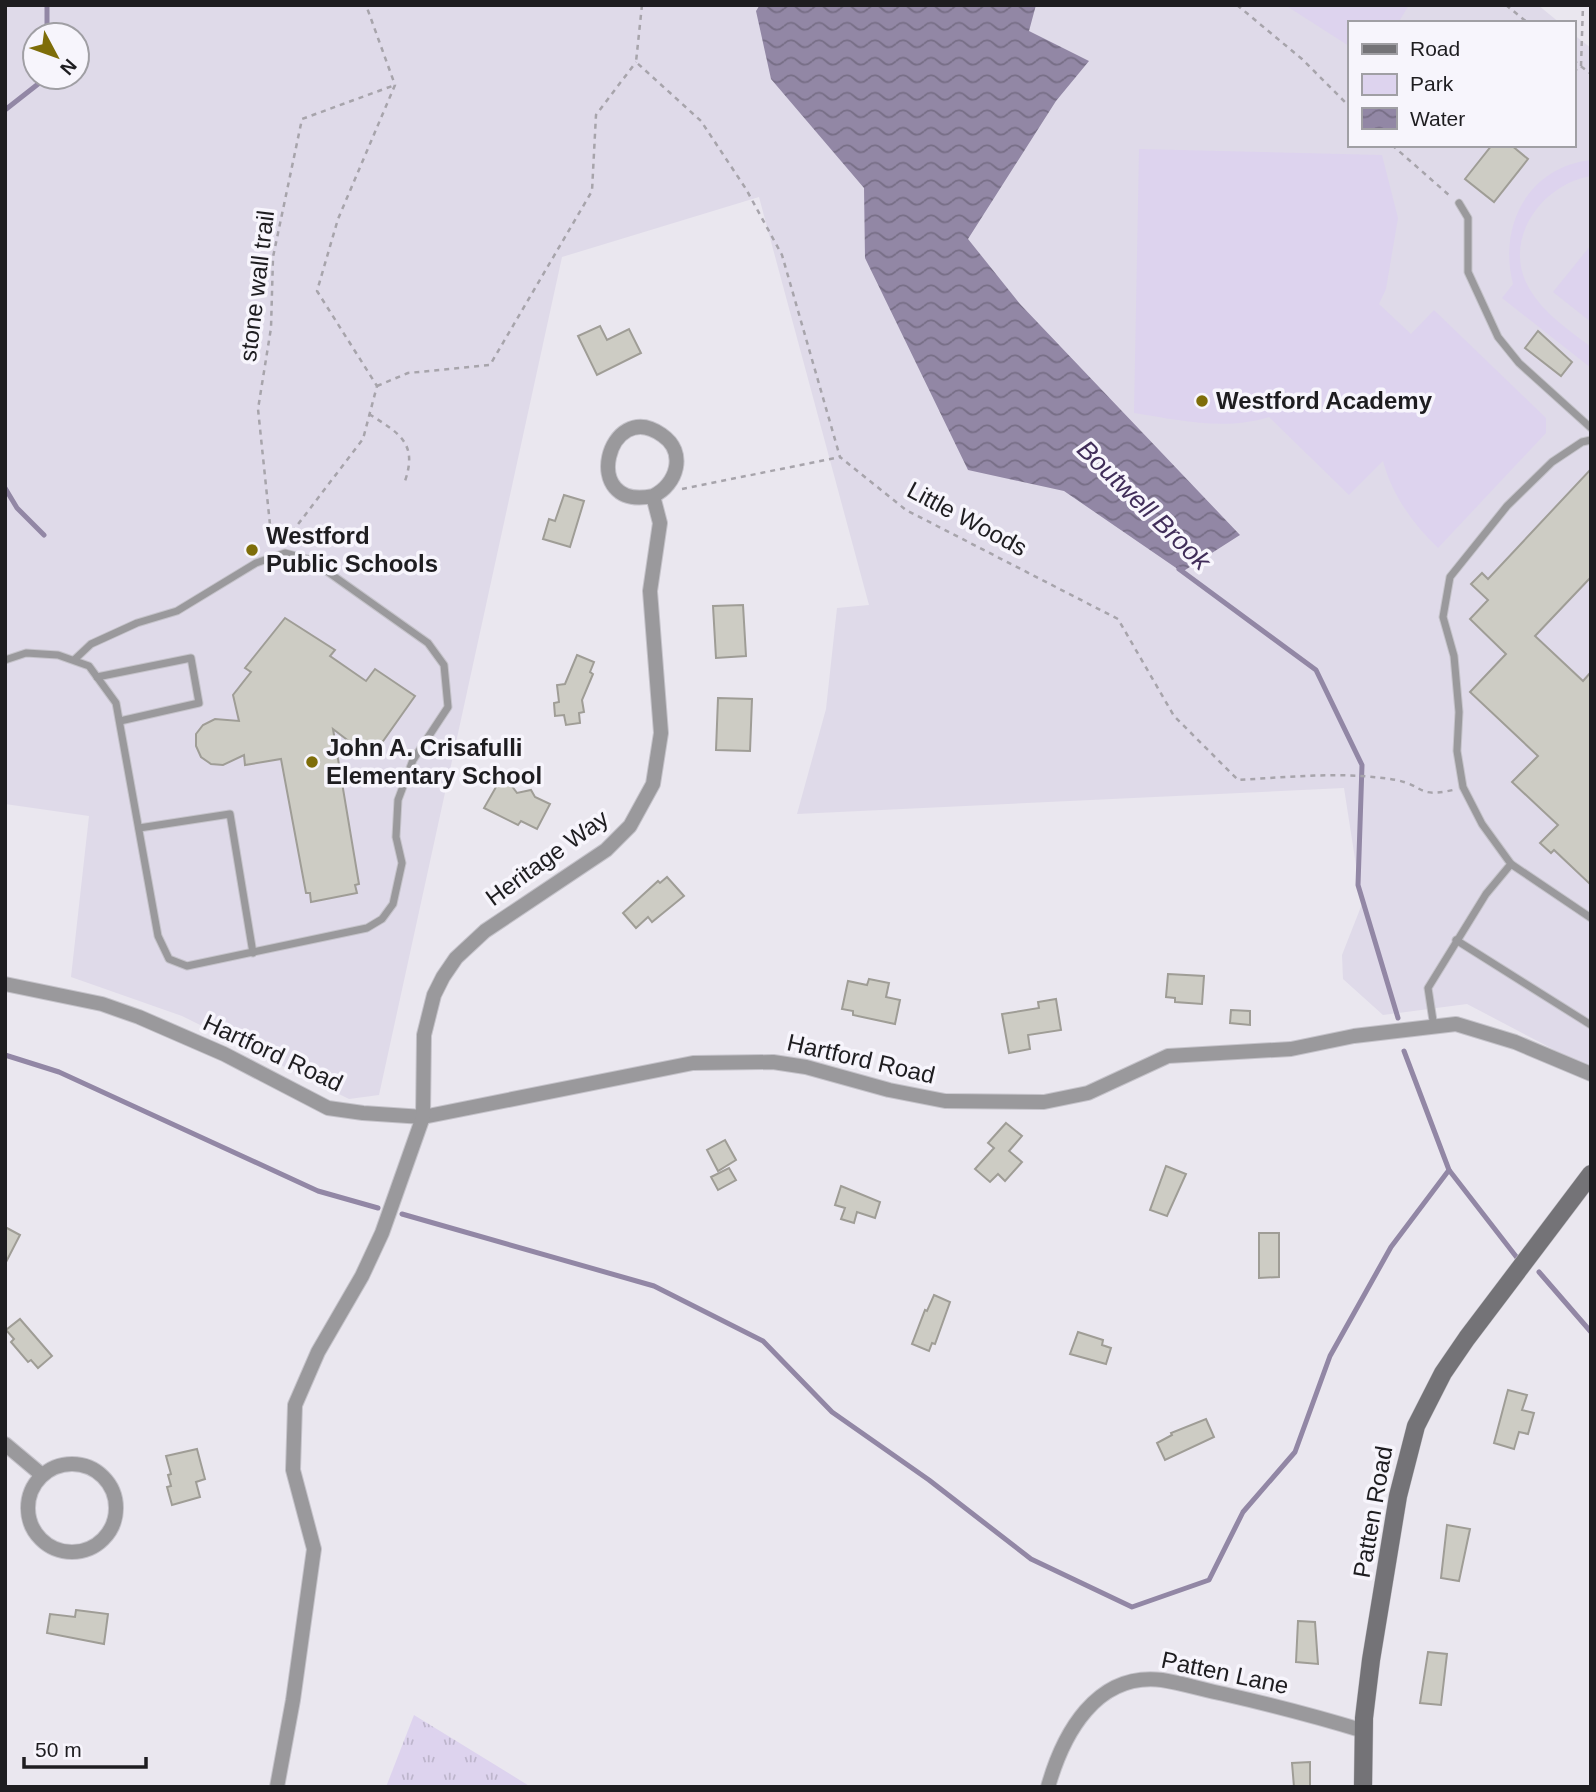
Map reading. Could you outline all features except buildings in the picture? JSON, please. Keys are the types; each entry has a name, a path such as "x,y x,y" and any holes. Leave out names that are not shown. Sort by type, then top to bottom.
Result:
{"street":[{"path":"651,429 664,436 673,448 677,462 674,477 656,495 638,498 624,494 609,476 607,461 611,446 628,431 651,429"},
{"name":"Heritage Way","path":"276,1787 293,1700 314,1549 293,1470 295,1405 318,1352 362,1276 382,1233 423,1117 424,1035 434,995 443,977 456,958 485,931 606,850 630,826 653,784 661,733 650,591 660,523 656,495"},
{"name":"Hartford Road","path":"5,984 90,1001 138,1017 224,1054 328,1108 423,1117 693,1063 773,1062 806,1067 889,1090 945,1101 1044,1102 1088,1093 1168,1056 1291,1049 1354,1035 1456,1024 1482,1031 1591,1074"},
{"name":"Patten Road","path":"1363,1787 1364,1731 1371,1660 1398,1496 1416,1426 1443,1373 1467,1338 1591,1174"},
{"path":"5,1444 42,1475"},
{"path":"76,1464 101,1474 112,1489 116,1507 112,1525 102,1540 77,1552 59,1550 43,1541 32,1526 28,1508 31,1490 42,1475 58,1466 76,1464"},
{"name":"Patten Lane","path":"1048,1787 1056,1758 1077,1719 1108,1692 1140,1680 1161,1680 1247,1699 1364,1731"}],"lane":[{"path":"1459,203 1468,218 1468,272 1498,337 1519,363 1591,428"},
{"path":"1591,440 1582,442 1552,462 1507,506 1450,577 1443,617 1454,656 1458,712 1457,751 1463,788 1482,824 1511,864 1591,918"},
{"path":"5,660 26,653 58,655 74,660 89,666 116,703 158,936 169,959 187,966 367,928 382,919 393,904 398,890 402,863 396,825 398,800 404,779 447,707 444,665 428,643 311,560 285,553 256,563 177,611 137,623 92,644 74,660"},
{"path":"97,677 191,658 200,703 120,721"},
{"path":"139,828 230,814 253,953"},
{"path":"1434,1027 1429,988 1456,940 1511,864"},
{"path":"1456,940 1591,1025"}],"path":[{"path":"274,557 363,439 377,386 317,291 338,219 395,85 366,5"},
{"path":"377,386 408,373 490,365 592,191 596,115 636,62 642,5"},
{"path":"1237,5 1301,59 1348,105"},
{"path":"1506,5 1526,21"},
{"path":"1581,66 1583,5"},
{"path":"636,62 701,121 746,189 782,255 840,457 656,495"},
{"path":"1575,62 1591,74"},
{"path":"1575,70 1581,66"},
{"name":"stone wall trail","path":"274,557 258,409 271,328 274,257 302,119 395,85"},
{"path":"1394,147 1459,203"},
{"path":"369,414 395,430 409,448 411,464 405,481"},
{"name":"Little Woods","path":"840,457 906,510 1118,619 1174,716 1238,780 1322,776 1398,780 1429,795 1463,788"}],"shaded area":[{"path":"5,5 1538,5 1558,21 1348,21 1348,147 1575,147 1575,36 1591,48 1591,1069 1467,1004 1383,1015 1343,979 1342,955 1362,904 1344,788 797,814 826,709 837,608 869,605 759,197 562,257 379,1095 349,1099 182,1016 71,977 89,816 5,804"}],"green space":[{"path":"1285,5 1409,5 1399,21 1348,21 1348,45"},
{"path":"1139,149 1382,155 1398,218 1386,289 1379,304 1411,334 1434,310 1546,418 1546,433 1438,548 1404,508 1383,461 1349,495 1269,417 1218,424 1134,413"},
{"path":"1591,160 1591,176 1573,181 1542,202 1523,234 1520,251 1522,270 1529,288 1549,313 1591,347 1591,368 1502,298 1513,284 1509,262 1510,241 1514,221 1523,203 1535,187 1550,174 1569,165"},
{"path":"1591,245 1591,322 1553,292"},
{"path":"414,1715 531,1787 386,1787"}],"water":[{"path":"760,5 1036,5 1029,31 1089,61 1056,101 968,239 1020,304 1240,535 1182,572 1064,491 968,470 865,258 864,188 771,79 756,11"}],"waterway":[{"name":"Boutwell Brook","path":"47,5 47,21"},
{"name":"Boutwell Brook","path":"5,110 29,91"},
{"path":"5,488 17,508 44,535"},
{"name":"Boutwell Brook","path":"1179,569 1316,670 1362,765 1358,885 1398,1018"},
{"name":"Boutwell Brook","path":"1404,1051 1449,1170 1518,1259"},
{"path":"5,1055 59,1072 318,1191 378,1208"},
{"path":"402,1214 654,1286 763,1341 832,1412 929,1480 1031,1559 1132,1607 1209,1580 1243,1512 1295,1452 1330,1356 1391,1247 1449,1170"},
{"name":"Boutwell Brook","path":"1539,1272 1591,1332"}],"place":[{"name":"Westford Academy","path":"1202,401"},
{"name":"Westford Public Schools","path":"252,550"},
{"name":"John A. Crisafulli Elementary School","path":"312,762"}]}
